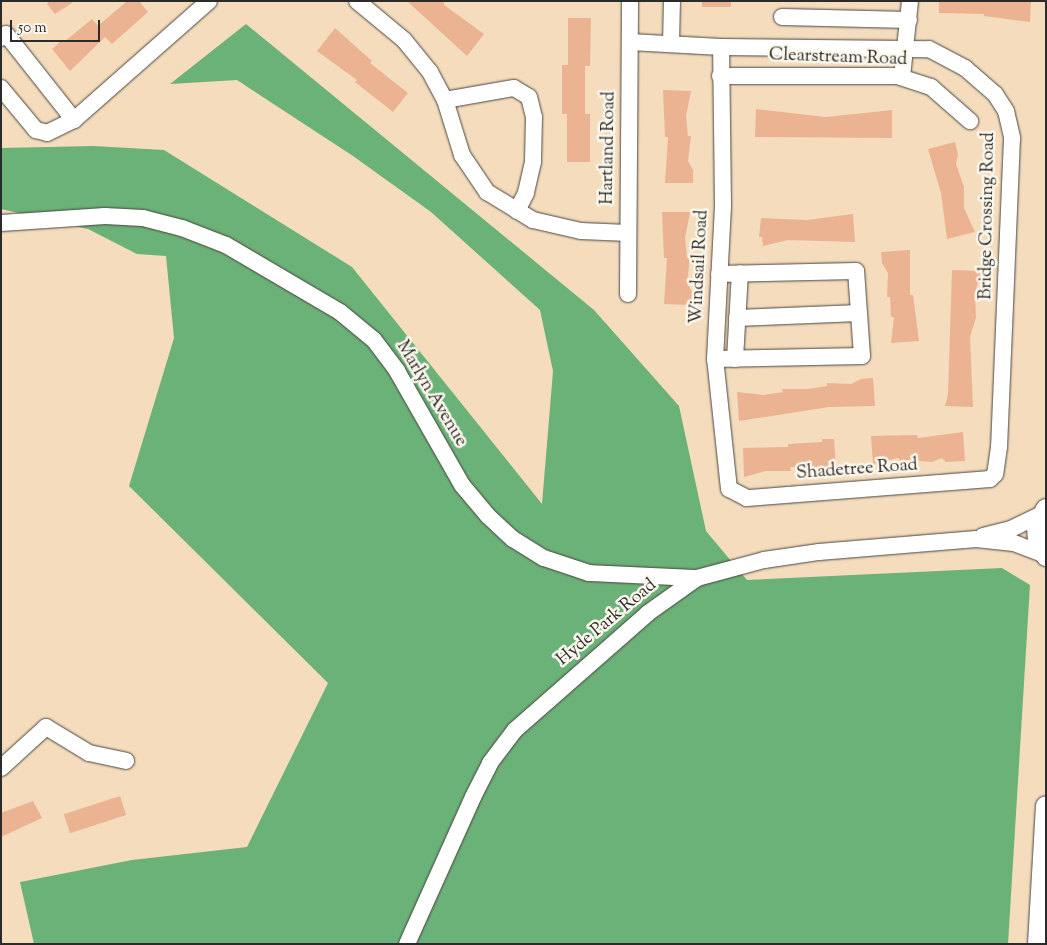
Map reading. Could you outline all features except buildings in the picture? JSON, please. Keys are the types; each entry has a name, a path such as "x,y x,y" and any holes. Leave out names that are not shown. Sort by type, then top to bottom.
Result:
{"main road":[{"path":"1044,512 1038,540 1044,555"},
{"path":"1038,944 1046,806"}],"street":[{"path":"1,88 36,130 47,133 74,120 210,1"},
{"path":"357,1 415,52 430,72 445,100 454,134 473,174 487,192 533,220 581,231 628,233"},
{"name":"Hartland Road","path":"628,294 630,1"},
{"path":"671,44 672,1"},
{"path":"902,77 907,48 910,1"},
{"path":"782,17 909,20"},
{"path":"4,36 74,120"},
{"name":"Bridge Crossing Road","path":"630,42 721,47 907,48 929,50 965,68 995,94 1006,111 1010,123 1012,148 1003,381 997,464 990,480"},
{"name":"Windsail Road","path":"721,47 723,206 715,359 729,489"},
{"name":"Clearstream Road","path":"720,76 902,77 939,92 970,121"},
{"path":"445,100 508,88 520,90 529,97 534,117 533,162 526,193 517,211"},
{"name":"Marlyn Avenue","path":"1,223 105,216 143,218 182,228 226,246 340,312 374,340 397,371 462,485 488,516 527,549 566,567 589,574 697,578"},
{"path":"715,359 862,356 856,271 719,274"},
{"path":"735,359 740,273"},
{"path":"737,318 859,313"},
{"name":"Shadetree Road","path":"729,489 747,498 990,480"},
{"name":"Hyde Park Road","path":"976,539 1011,529 1044,512"},
{"name":"Hyde Park Road","path":"407,944 473,797 490,764 515,730 648,613 697,578 764,560 820,552 976,539 1014,543 1044,555"},
{"path":"1,768 46,728 90,754 126,761"}],"green space":[{"path":"246,24 594,310 679,406 706,531 747,580 1002,568 1030,585 1008,944 34,944 20,882 132,860 247,847 328,683 129,486 174,338 166,256 137,254 88,229 1,209 1,148 94,146 164,150 352,267 542,504 553,371 540,310 431,212 353,156 237,80 170,84"}]}
